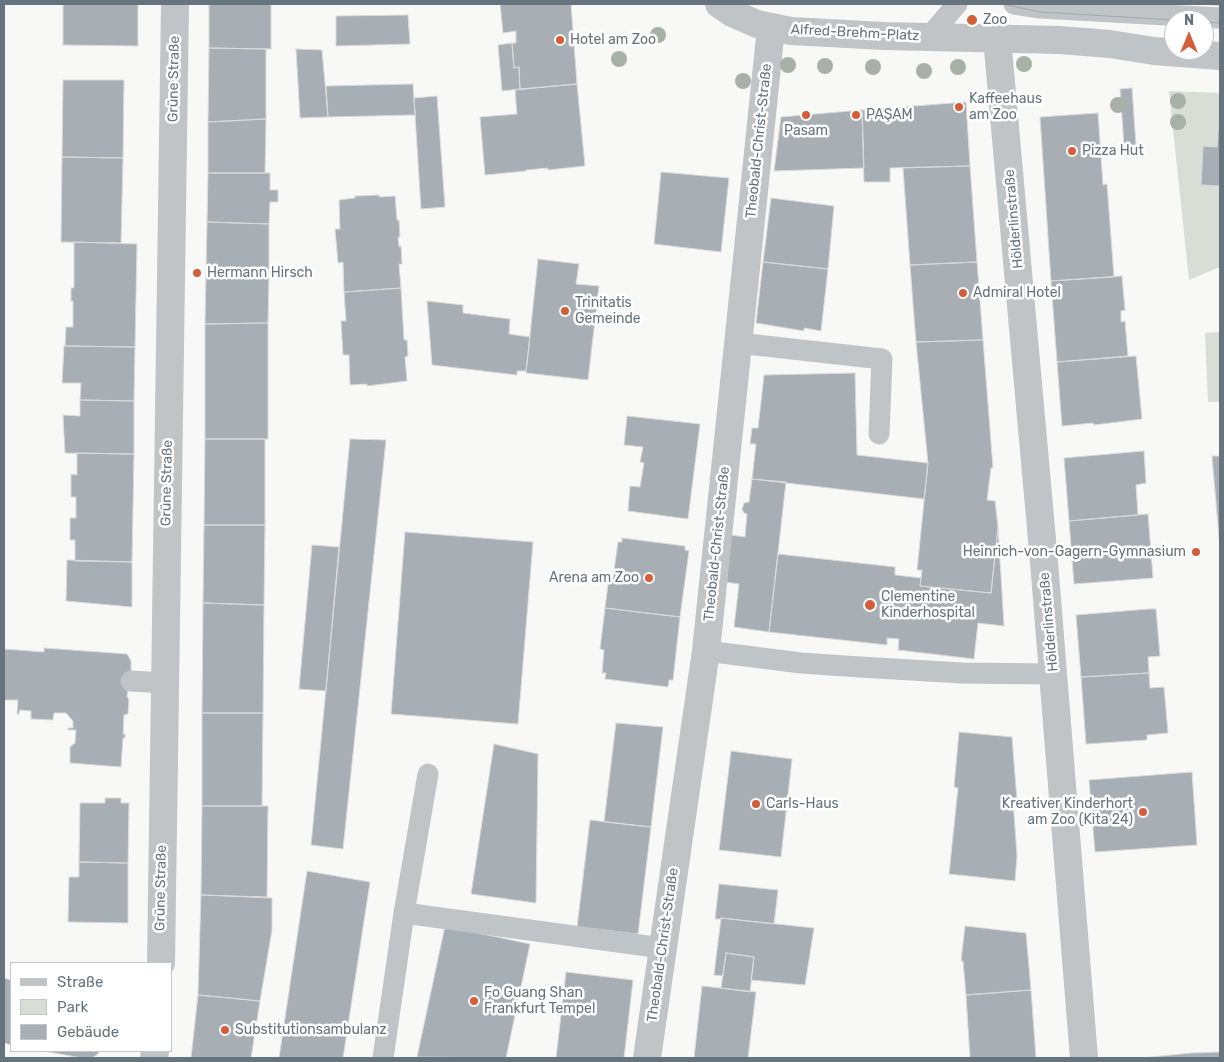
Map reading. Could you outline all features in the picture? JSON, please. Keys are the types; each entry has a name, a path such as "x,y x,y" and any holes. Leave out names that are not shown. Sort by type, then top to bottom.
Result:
{"street":[{"name":"Grüne Straße","path":"161,962 175,4"},
{"name":"Alfred-Brehm-Platz","path":"719,4 749,21 771,28 818,33 1088,42 1154,51 1220,56"},
{"name":"Theobald-Christ-Straße","path":"647,1058 706,651 771,28"},
{"name":"Hölderlinstraße","path":"997,38 1053,674 1084,1058"}],"lane":[{"path":"928,37 957,4"},
{"path":"1014,4 1040,8 1220,18"},
{"path":"738,343 882,359 879,434"},
{"path":"706,651 801,663 860,667 962,673 1053,674"},
{"path":"131,681 164,682"},
{"path":"382,1058 428,774"},
{"path":"404,913 662,948"}],"green space":[{"path":"1169,91 1220,93 1220,267 1189,280"},
{"path":"1220,332 1220,402 1208,402 1205,333"}],"building":[{"path":"63,4 138,4 138,46 63,45"},
{"path":"209,4 271,4 271,49 209,48"},
{"path":"500,4 571,4 577,84 520,89 519,67 514,68 512,43 516,43 516,31 503,33"},
{"path":"408,15 410,44 336,46 336,16"},
{"path":"512,43 514,68 519,67 520,89 502,91 498,45"},
{"path":"209,48 266,49 266,119 208,122"},
{"path":"296,49 322,50 328,117 300,118"},
{"path":"63,80 124,80 123,158 62,157"},
{"path":"413,84 415,115 328,117 326,86"},
{"path":"577,84 585,166 485,175 480,117 517,114 515,90"},
{"path":"1132,88 1136,145 1124,146 1120,89"},
{"path":"437,96 445,207 421,209 414,98"},
{"path":"966,102 970,166 890,168 890,182 864,182 862,110"},
{"path":"862,110 864,168 774,171 781,117"},
{"path":"1098,113 1103,185 1107,184 1114,277 1051,281 1040,117"},
{"path":"266,119 265,173 208,173 208,122"},
{"path":"1219,119 1220,186 1201,185 1203,146 1217,147"},
{"path":"62,157 123,158 121,243 61,242"},
{"path":"970,166 977,262 910,265 903,168"},
{"path":"661,172 729,178 721,252 654,244"},
{"path":"208,173 270,173 270,190 278,190 278,202 270,202 269,224 207,222"},
{"path":"379,195 379,197 395,196 397,220 399,220 399,247 401,246 402,264 399,264 401,288 344,292 343,262 338,263 335,229 340,229 339,200 355,198 355,196"},
{"path":"771,198 834,206 828,269 763,262"},
{"path":"207,222 269,224 269,274 206,273"},
{"path":"74,242 137,244 135,347 65,346 66,327 73,327 71,288 74,288"},
{"name":"Trinitatis Gemeinde","path":"538,259 579,264 576,284 599,286 588,380 526,373"},
{"path":"763,262 828,269 821,331 804,328 804,331 756,323"},
{"path":"977,262 983,340 916,342 910,265"},
{"path":"206,273 269,274 268,323 205,324"},
{"path":"1122,276 1125,310 1121,311 1121,322 1125,321 1128,356 1057,362 1051,281"},
{"path":"401,288 404,340 407,340 408,356 405,357 407,381 367,386 367,384 350,385 349,355 343,355 341,321 346,321 344,292"},
{"path":"427,301 463,305 463,313 510,319 509,334 530,337 526,371 517,371 517,375 432,365"},
{"path":"268,323 268,439 205,439 205,324"},
{"path":"983,340 993,468 991,468 987,500 995,501 998,527 991,593 920,586 922,570 917,570 928,463 916,342"},
{"path":"64,346 135,347 134,401 80,400 81,383 62,383"},
{"path":"1136,356 1142,419 1094,425 1093,423 1062,426 1057,362"},
{"path":"855,373 857,455 928,463 924,499 752,479 756,444 750,444 752,428 758,428 764,375"},
{"path":"80,400 134,401 134,454 65,453 63,415 80,416"},
{"path":"627,416 700,424 688,519 628,511 630,486 640,487 644,463 640,462 643,447 624,445"},
{"path":"205,439 265,439 265,525 204,525"},
{"path":"350,439 386,440 343,849 311,845"},
{"path":"1144,451 1146,483 1136,485 1138,515 1069,521 1064,458"},
{"path":"77,453 134,454 132,562 75,561 75,540 70,540 70,518 76,518 76,497 71,497 71,474 77,475"},
{"path":"1212,456 1220,456 1220,549"},
{"path":"752,479 786,482 769,632 734,627 739,584 725,582 731,535 745,537 747,514 742,509 744,503 749,502"},
{"path":"1148,514 1153,578 1074,584 1069,521"},
{"path":"204,525 265,525 264,605 203,603"},
{"path":"998,527 1004,626 978,623 974,659 898,650 899,639 887,638 887,645 769,632 778,554 895,567 895,575 921,578 920,586 991,593"},
{"path":"405,532 533,542 518,724 391,714"},
{"name":"Arena am Zoo","path":"622,538 685,546 685,550 689,551 680,617 605,608 609,577 613,578 618,542 622,542"},
{"path":"312,545 339,547 326,691 299,689"},
{"path":"67,560 132,562 132,607 66,601"},
{"path":"203,603 264,605 263,713 202,713"},
{"path":"605,608 680,617 673,680 669,680 668,687 605,679 606,673 602,673 604,650 600,649"},
{"path":"1156,609 1160,656 1148,657 1149,673 1081,677 1076,615"},
{"path":"44,648 127,654 131,661 131,688 128,688 128,714 124,715 123,734 125,734 125,738 123,738 121,767 70,763 70,747 75,743 76,730 68,730 68,728 73,728 73,721 66,713 54,713 53,720 31,719 31,711 20,710 19,714 17,714 18,700 6,700 4,702 4,649 44,652"},
{"path":"1149,673 1150,688 1164,687 1168,733 1147,735 1147,740 1086,744 1081,677"},
{"path":"202,713 263,713 262,806 202,806"},
{"path":"616,723 663,727 651,827 604,822"},
{"path":"959,732 1012,737 1017,800 1013,800 1017,856 1015,881 949,874 958,788 954,787"},
{"path":"494,744 538,754 536,903 471,894"},
{"name":"Carls-Haus","path":"731,751 792,759 781,857 719,850"},
{"name":"Kreativer Kinderhort am Zoo (Kita 24)","path":"1192,772 1197,845 1095,852 1089,780"},
{"path":"105,798 121,798 121,803 129,803 128,863 79,862 80,803 105,803"},
{"path":"202,806 268,806 267,897 201,895"},
{"path":"590,820 651,827 638,934 577,927"},
{"path":"79,862 128,863 128,923 68,922 69,877 79,877"},
{"path":"307,871 370,882 343,1058 279,1058"},
{"path":"719,884 778,890 774,924 721,918 715,919"},
{"path":"201,895 272,898 272,930 260,1001 198,995"},
{"path":"721,918 814,928 805,985 751,980 754,957 726,953 723,976 714,975"},
{"name":"Fo Guang Shan Frankfurt Tempel","path":"445,926 530,944 506,1058 417,1057"},
{"path":"965,926 1026,933 1031,990 966,995 963,961 961,961"},
{"path":"726,953 754,957 750,992 721,988"},
{"path":"566,972 633,980 624,1058 556,1058"},
{"path":"4,978 10,980 10,1045 4,1043"},
{"path":"702,986 756,992 748,1058 694,1058"},
{"path":"1031,990 1036,1058 970,1058 966,995"},
{"name":"Substitutionsambulanz","path":"198,995 260,1001 251,1058 191,1058"},
{"path":"49,1052 99,1052 92,1058"},
{"path":"1220,1052 1220,1058 1141,1058 1191,1053"}],"tram line":[{"path":"1003,4 1040,12 1164,19"},
{"path":"1194,4 1220,5"},
{"path":"1214,23 1220,23"}],"place":[{"name":"Zoo","path":"972,20"},
{"name":"Hotel am Zoo","path":"560,40"},
{"name":"Kaffeehaus am Zoo","path":"959,107"},
{"name":"Pasam","path":"806,115"},
{"name":"PAŞAM","path":"856,115"},
{"name":"Pizza Hut","path":"1072,151"},
{"name":"Hermann Hirsch","path":"197,273"},
{"name":"Admiral Hotel","path":"963,293"},
{"name":"Trinitatis Gemeinde","path":"565,311"},
{"name":"Heinrich-von-Gagern-Gymnasium","path":"1196,552"},
{"name":"Arena am Zoo","path":"649,578"},
{"name":"Clementine Kinderhospital","path":"870,605"},
{"name":"Carls-Haus","path":"756,804"},
{"name":"Kreativer Kinderhort am Zoo (Kita 24)","path":"1143,812"},
{"name":"Fo Guang Shan Frankfurt Tempel","path":"474,1001"},
{"name":"Substitutionsambulanz","path":"225,1030"}]}
